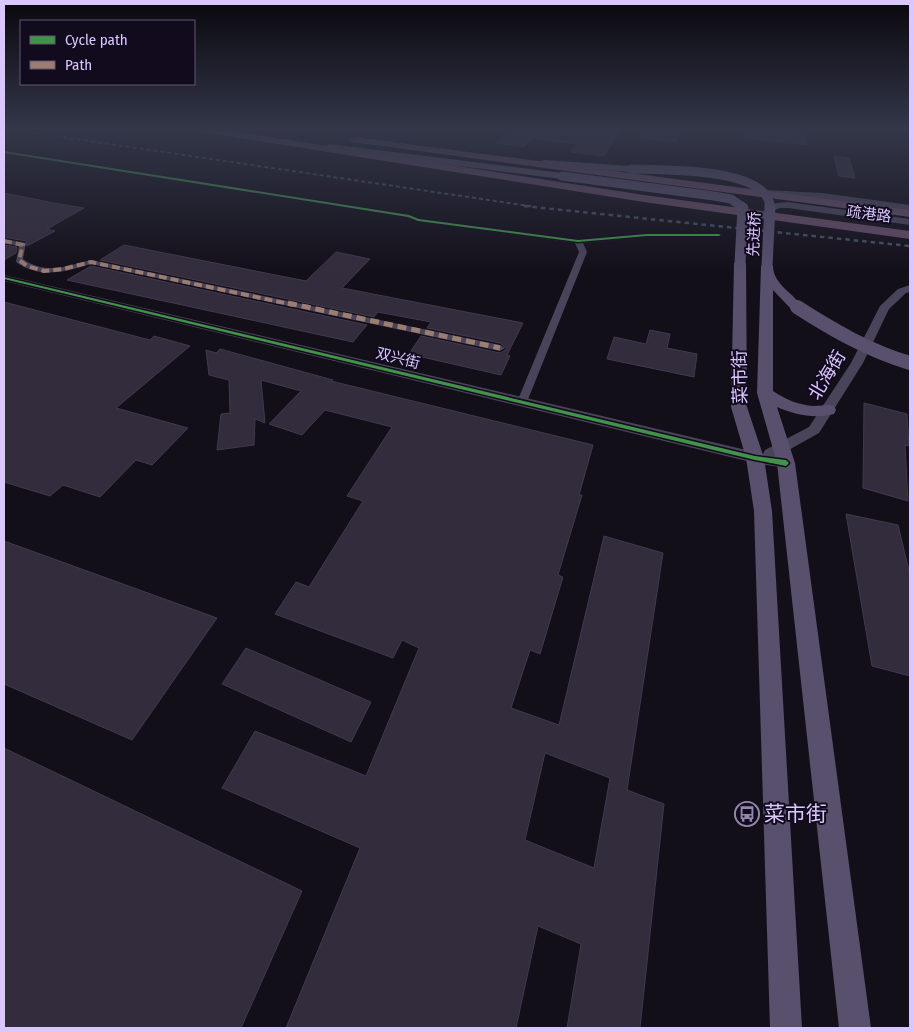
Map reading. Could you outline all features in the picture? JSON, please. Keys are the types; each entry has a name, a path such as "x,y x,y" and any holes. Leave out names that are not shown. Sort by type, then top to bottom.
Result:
{"highway":[{"name":"疏港路","path":"500,177 910,236"},
{"name":"疏港路","path":"635,177 910,214"}],"main road":[{"name":"先进桥","path":"571,177 714,196 738,202 743,208 740,263"},
{"name":"先进桥","path":"729,177 763,190 770,201 767,269"},
{"name":"菜市街","path":"740,263 739,406 754,458 763,511 786,1028"},
{"name":"菜市街","path":"767,269 765,393 785,456 855,1028"},
{"path":"767,269 774,284 797,307 843,336 894,359 910,363"},
{"path":"765,393 776,401 802,410 815,412 828,410"}],"street":[{"path":"163,177 409,216 418,220 578,241 647,236 718,234"},
{"path":"740,191 822,196 910,208"},
{"path":"769,209 779,205 788,205 910,222"},
{"path":"4,241 23,245 19,260 26,267 37,271 50,272 91,262 500,348"},
{"path":"522,402 583,252 578,241"},
{"path":"22,281 37,271"},
{"name":"双兴街","path":"4,278 754,458 785,456"},
{"name":"北海街","path":"785,456 814,430 828,410 857,363 884,308 902,291 910,288"}],"building":[{"path":"4,193 84,208 47,229 55,231 27,246 26,241 4,237"},
{"path":"4,245 17,247 16,253 4,260"},
{"path":"124,245 306,281 336,252 370,259 342,288 523,323 507,355 510,356 501,375 409,354 421,336 500,353 507,349 500,343 427,328 431,322 378,312 374,317 100,260"},
{"path":"91,266 367,325 353,342 67,280"},
{"path":"4,302 150,340 154,336 190,346 116,408 188,428 152,465 136,460 100,497 63,485 50,496 4,482"},
{"path":"650,330 670,334 667,348 697,354 694,377 607,359 614,337 646,344"},
{"path":"220,349 333,380 331,381 593,445 579,495 582,495 558,575 563,577 540,654 530,650 511,708 559,725 604,536 663,553 627,790 664,804 640,1028 567,1028 581,944 538,926 516,1028 286,1028 360,848 222,788 255,731 366,776 419,648 402,640 393,658 275,614 296,582 309,587 363,501 347,496 392,427 325,410 302,435 269,424 301,391 261,380 265,423 255,419 254,445 217,450 221,414 230,413 229,380 209,375 206,350 216,353","holes":["545,753 610,778 594,868 525,840"]},
{"path":"864,403 907,414 909,446 905,445 908,501 863,488"},
{"path":"846,514 898,525 910,575 910,676 872,666"},
{"path":"4,541 217,618 132,740 4,684"},
{"path":"246,648 371,702 351,742 222,684"},
{"path":"4,748 302,891 241,1028 4,1028"}],"railway":[{"path":"334,177 536,207"},
{"path":"524,206 910,246"}],"marked path":[{"path":"4,241 23,245 19,260 27,266 44,271 54,271 91,262 500,348"}],"cycle path":[{"path":"163,177 409,216 418,220 578,241 647,235 719,235"},
{"path":"4,278 755,458 786,463"}],"place":[{"name":"菜市街","path":"747,814"}]}
